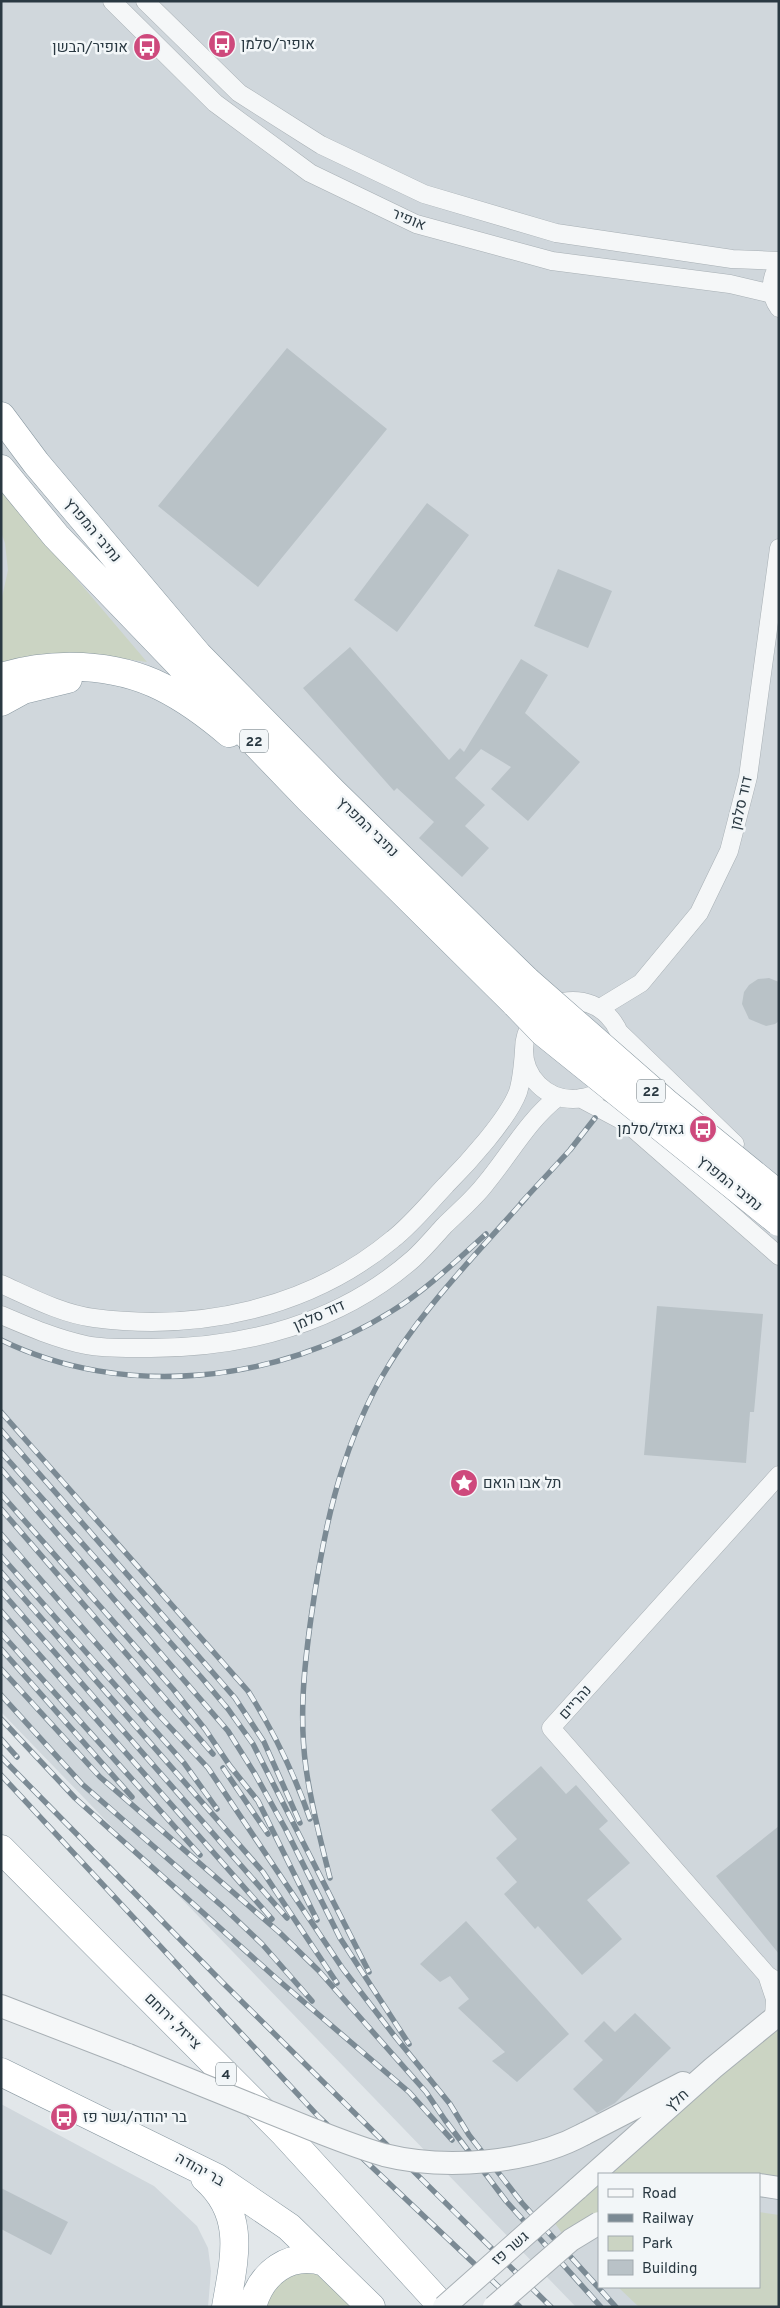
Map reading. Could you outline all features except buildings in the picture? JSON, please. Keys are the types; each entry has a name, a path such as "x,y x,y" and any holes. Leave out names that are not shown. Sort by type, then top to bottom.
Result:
{"highway":[{"path":"1,410 36,463"},
{"name":"נתיבי המפרץ","path":"1,416 36,463 198,655 333,792 522,993 551,1038 779,1220"},
{"name":"נתיבי המפרץ","path":"1,468 56,536 309,799 522,993 665,1102 779,1195"},
{"path":"1,677 27,669 60,667 96,668 132,674 163,687 213,720 309,799"},
{"path":"1,702 23,690 66,679 115,679 163,687"},
{"name":"צייזל, ירוחם","path":"1,1849 283,2132 444,2307"},
{"name":"בר יהודה","path":"1,2072 179,2157 217,2178 289,2227 371,2307"},
{"path":"179,2157 208,2181 230,2211 234,2224 235,2248 226,2307"},
{"path":"252,2307 262,2281 283,2264 310,2258 325,2262"}],"street":[{"name":"אופיר","path":"112,1 215,103 310,174 416,224 552,261 730,284 775,301"},
{"name":"אופיר","path":"145,1 239,93 321,145 424,194 556,234 732,259 779,261"},
{"path":"775,301 772,282 779,266"},
{"name":"דוד סלמן","path":"600,1008 641,982 699,913 729,851 748,777 779,548"},
{"path":"620,1033 623,1047 622,1062 616,1075 606,1086 594,1094 580,1098 558,1097 545,1090 534,1079 527,1066 524,1051 526,1036 532,1022 542,1011 570,1000 586,1002 600,1008 612,1019 620,1033 779,1186"},
{"name":"דוד סלמן","path":"1,1284 60,1309 93,1318 139,1320 188,1320 224,1316 279,1303 311,1291 343,1275 394,1238 464,1167 506,1112 517,1093 522,1073 524,1051"},
{"name":"דוד סלמן","path":"1,1315 52,1335 88,1346 138,1348 189,1348 229,1343 287,1330 323,1316 357,1299 413,1259 485,1185 541,1110 558,1097"},
{"path":"580,1098 627,1123 779,1256"},
{"path":"627,1123 659,1129 690,1143 779,1220"},
{"name":"נהריים","path":"773,1979 551,1728 779,1475"},
{"path":"773,1979 776,2016"},
{"path":"1,2006 344,2141 384,2154 413,2160 476,2162 519,2157 561,2145 713,2068"},
{"name":"חלץ","path":"577,2189 713,2068 776,2016"},
{"path":"760,2185 779,2188"},
{"name":"גשר פז","path":"444,2307 577,2189"},
{"path":"494,2307 572,2240 598,2224"}],"shaded area":[{"path":"1,1 779,1 779,2307 576,2307 1,1712"},
{"path":"1,2104 154,2186 197,2226 208,2248 211,2271 208,2307 1,2307"}],"green space":[{"path":"1,490 147,662 104,656 1,667 1,602 8,570 5,543 1,532"},
{"path":"779,2025 779,2180 760,2173 609,2173"},
{"path":"598,2184 598,2215 564,2236 554,2222"},
{"path":"760,2212 779,2215 779,2307 639,2307 619,2288 760,2288"},
{"path":"318,2267 354,2307 260,2307 275,2279"}],"railway":[{"path":"521,1203 570,1150 595,1118"},
{"path":"330,1878 308,1782 303,1730 304,1674 321,1556 327,1525 343,1466 366,1408 395,1355 448,1285 526,1198"},
{"path":"1,1340 48,1359 98,1371 149,1376 200,1375 251,1368 300,1354 348,1335 392,1311 429,1285 486,1234"},
{"path":"1,1412 248,1691 283,1753 310,1819"},
{"path":"1,1430 235,1698 264,1742 300,1823"},
{"path":"1,1452 201,1677 228,1709 253,1744 369,1972"},
{"path":"1,1469 228,1731 285,1828 340,1938 409,2044"},
{"path":"1,1494 173,1689 205,1729 230,1766 258,1801 317,1920"},
{"path":"1,1509 213,1754"},
{"path":"1,1534 155,1711 208,1768 343,1969 450,2104 469,2135 522,2203 598,2287"},
{"path":"1,1556 184,1763 217,1809"},
{"path":"1,1572 263,1872 337,1983"},
{"path":"1,1591 287,1918"},
{"path":"1,1611 272,1919"},
{"path":"1,1633 200,1855"},
{"path":"1,1649 132,1797"},
{"path":"1,1669 100,1777 279,1932 318,1970 426,2092 506,2201 601,2307"},
{"path":"1,1695 82,1784 222,1906 262,1944 312,2001"},
{"path":"1,1719 75,1798 277,1979 409,2092 452,2140"},
{"path":"1,1739 17,1757"},
{"path":"1,1757 223,1983 551,2307"},
{"path":"223,1768 268,1834"},
{"path":"1,1775 319,2117 520,2307"},
{"path":"599,2288 616,2307"}],"place":[{"name":"אופיר/סלמן","path":"222,44"},
{"name":"אופיר/הבשן","path":"147,47"},
{"name":"גאזל/סלמן","path":"703,1129"},
{"name":"תל אבו הואם","path":"464,1483"},
{"name":"בר יהודה/גשר פז","path":"64,2117"}]}
